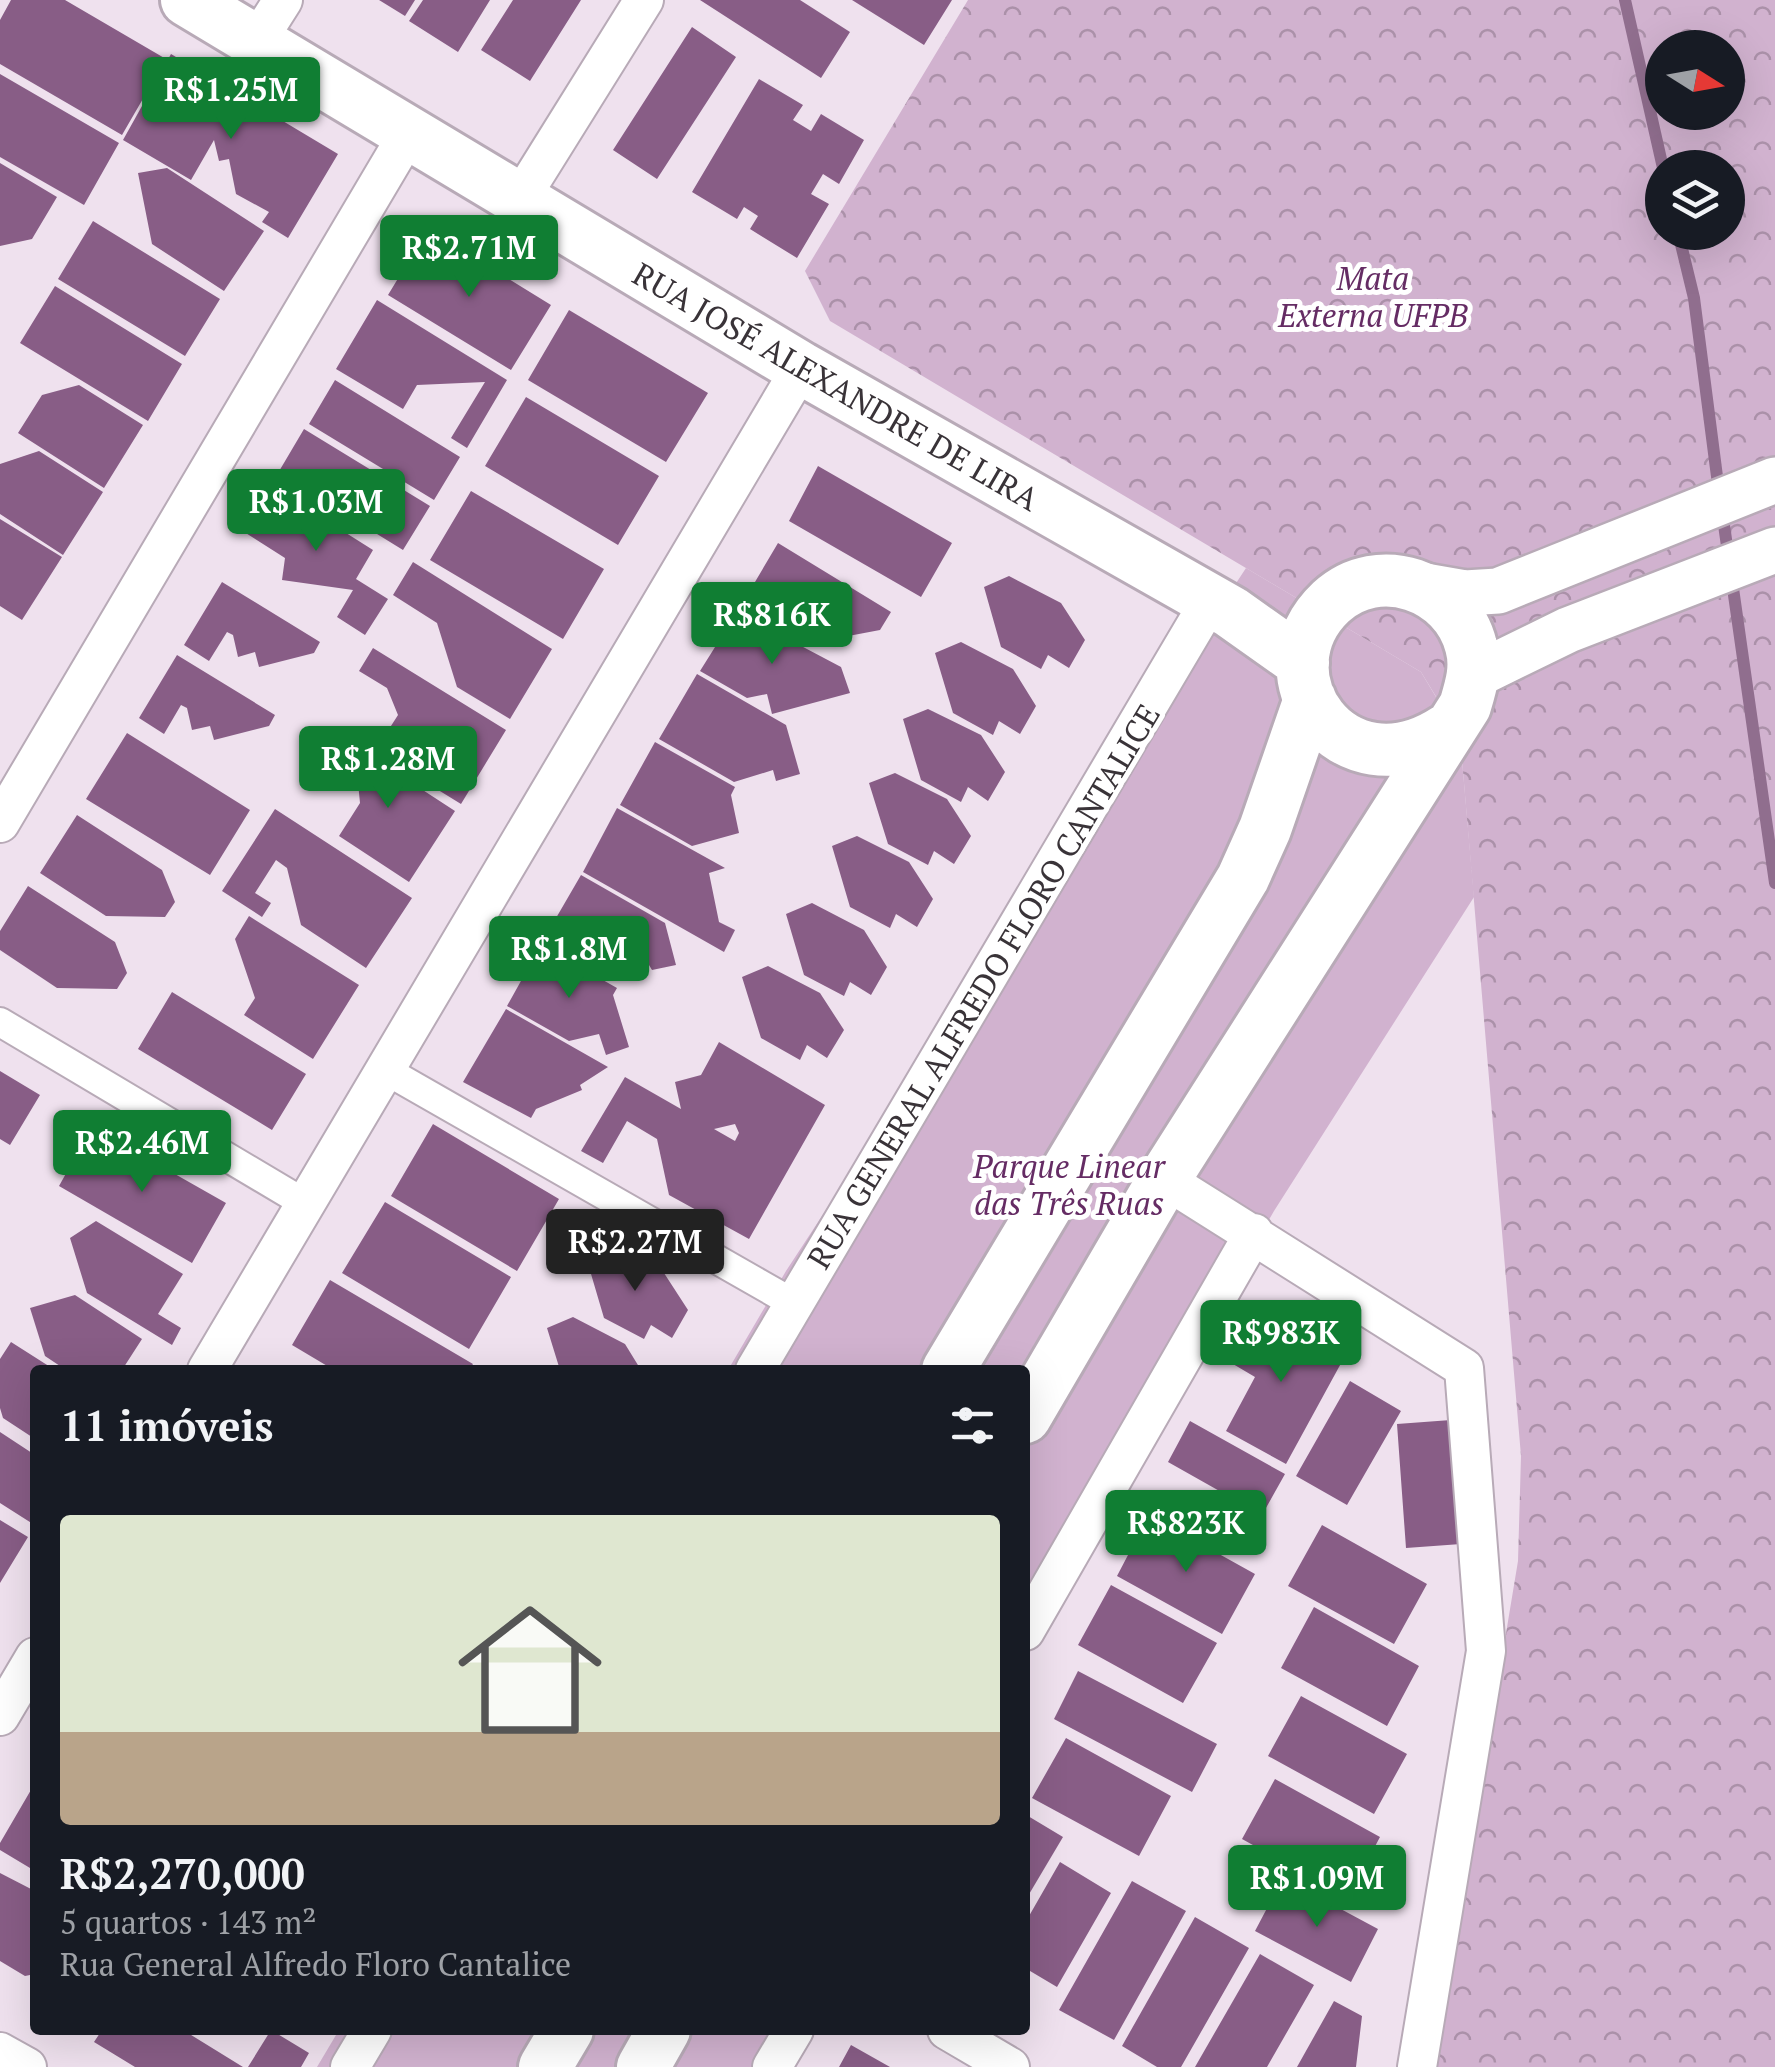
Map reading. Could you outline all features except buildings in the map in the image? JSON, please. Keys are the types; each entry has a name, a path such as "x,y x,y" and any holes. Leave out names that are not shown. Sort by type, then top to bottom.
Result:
{"main road":[{"name":"RUA JOSÉ ALEXANDRE DE LIRA","path":"187,0 270,21 408,134 801,368 1220,606 1306,681"},
{"path":"1030,1407 1164,1178 1446,730 1465,706 1474,676 1472,648 1461,621 1443,600 1418,586 1390,580 1347,593 1220,606"},
{"path":"951,1365 1243,878 1266,830 1306,681 1312,629 1347,593"},
{"path":"1306,681 1334,731 1370,750 1396,752 1423,745 1446,730"},
{"path":"545,2067 564,2035"},
{"path":"643,2067 661,2035"}],"street":[{"path":"518,202 644,0"},
{"path":"0,824 408,134"},
{"path":"210,1365 801,368"},
{"path":"1418,586 1465,593 1498,592 1775,480"},
{"path":"1474,676 1568,630 1775,550"},
{"name":"RUA GENERAL ALFREDO FLORO CANTALICE","path":"758,1365 1220,606"},
{"path":"0,1022 306,1204"},
{"path":"388,1070 794,1303"},
{"path":"1164,1178 1464,1368 1486,1651 1417,2067"},
{"path":"1030,1621 1254,1233"},
{"path":"0,1716 30,1665"},
{"path":"350,2067 369,2035"},
{"path":"772,2067 791,2035"},
{"path":"956,2035 1010,2067"},
{"path":"0,2052 26,2067"}],"green space":[{"name":"Mata Externa UFPB","path":"968,0 1775,0 1775,2067 1434,2067 1518,1561 1521,1456 1460,736 1421,672 830,321 805,271"},
{"name":"Parque Linear das Três Ruas","path":"1246,568 1421,672 1460,737 1474,897 1274,1211 1030,1630 1030,1365 731,1365 786,1271"},
{"path":"336,2035 794,2035 776,2067 317,2067"}],"waterway":[{"path":"1625,0 1659,150"},
{"path":"1682,250 1694,298 1719,492"},
{"path":"1722,511 1775,883"}]}
